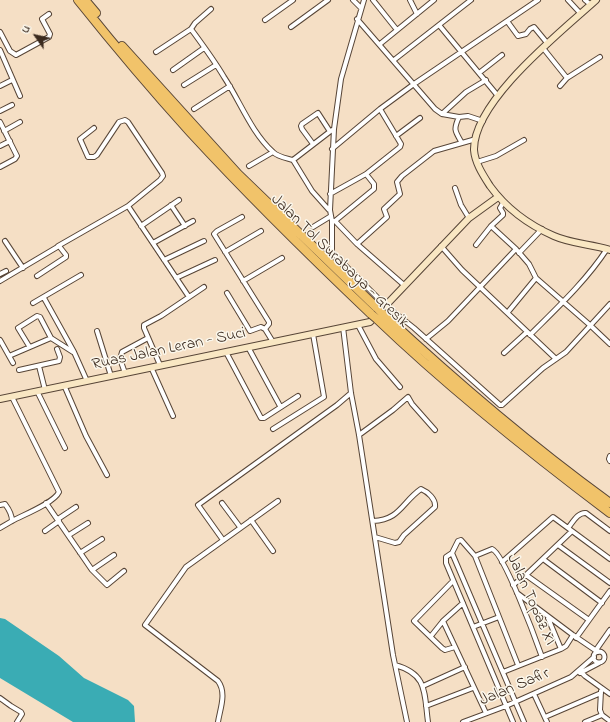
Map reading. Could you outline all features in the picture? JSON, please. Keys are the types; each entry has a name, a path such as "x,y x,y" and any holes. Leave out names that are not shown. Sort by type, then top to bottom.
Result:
{"highway":[{"name":"Jalan Tol Surabaya - Gresik","path":"78,0 146,82 235,180 320,266 488,407 610,503"},
{"name":"Jalan Tol Surabaya - Gresik","path":"85,0 120,43 238,174 377,313 411,351 513,438 610,513"}],"main road":[{"path":"596,0 513,77 498,96 483,121 479,129 474,151 483,175 503,203 527,221 555,236 608,249"},
{"path":"377,313 468,218 498,196"},
{"name":"Ruas Jalan Leran - Suci","path":"0,399 358,325 377,313"}],"street":[{"path":"265,20 292,0"},
{"path":"354,0 361,8"},
{"path":"364,0 357,19 341,79 332,130 330,210 333,221 332,250 377,313 426,339 502,405 543,368 566,352 610,304"},
{"path":"373,0 397,30"},
{"path":"410,0 417,14"},
{"path":"380,44 434,0"},
{"path":"394,60 471,0"},
{"path":"332,149 380,109 414,84 538,0"},
{"path":"568,0 581,14"},
{"path":"586,0 591,5"},
{"path":"291,26 325,1"},
{"path":"156,52 191,28 211,9"},
{"path":"0,32 10,51 16,55 49,37 50,34 42,19 50,14"},
{"path":"357,19 435,109 442,114 459,117 468,116 483,121"},
{"path":"507,21 518,36 526,34 534,27 567,78"},
{"path":"439,25 498,96"},
{"path":"191,28 216,64 265,144 281,157 293,160 312,191 330,210"},
{"path":"173,70 204,48"},
{"path":"0,50 2,60 20,96"},
{"path":"479,73 502,55"},
{"path":"560,86 567,78 600,57"},
{"path":"184,85 216,64"},
{"path":"0,86 12,80"},
{"path":"442,114 466,92 486,80"},
{"path":"194,109 230,86"},
{"path":"0,111 12,105"},
{"path":"330,194 366,174 400,147 401,144 380,109"},
{"path":"313,144 302,129 302,124 318,113 332,130"},
{"path":"459,117 455,128 462,143"},
{"path":"396,136 420,118"},
{"path":"0,281 128,206 163,176 143,143 125,120 119,122 97,154 91,158 88,156 80,139 94,128"},
{"path":"0,122 17,155 17,157 0,167"},
{"path":"4,131 20,122"},
{"path":"293,160 332,130"},
{"path":"357,244 387,218 384,209 400,194 397,182 402,176 434,151 476,139"},
{"path":"477,162 496,156 524,140"},
{"path":"0,146 10,141"},
{"path":"250,166 273,152"},
{"path":"333,221 374,189 374,184 366,174"},
{"path":"455,188 461,205 468,218"},
{"path":"141,226 179,200"},
{"path":"476,245 491,226 503,215 500,208 503,203"},
{"path":"171,205 185,226"},
{"path":"128,206 189,297"},
{"path":"312,227 331,216"},
{"path":"242,217 215,233 225,252 269,322 265,329"},
{"path":"153,243 193,221"},
{"path":"333,221 404,285"},
{"path":"491,226 518,251 529,264 536,278 610,344"},
{"path":"426,339 448,320 480,286 542,229"},
{"path":"225,252 261,231"},
{"path":"5,241 23,268"},
{"path":"164,260 204,241"},
{"path":"37,276 66,257 58,246"},
{"path":"441,246 462,270 556,359"},
{"path":"504,353 564,302 608,249"},
{"path":"243,281 282,258"},
{"path":"176,278 215,260"},
{"path":"0,274 6,270"},
{"path":"33,303 44,298 81,275"},
{"path":"508,312 536,278"},
{"path":"160,365 144,328 146,323 161,316 204,287"},
{"path":"227,293 250,331 261,327 265,329 273,342"},
{"path":"44,298 74,352 87,381"},
{"path":"29,346 18,328 37,316 40,317 51,338 74,352"},
{"path":"358,325 376,359 400,387"},
{"path":"343,327 351,393 360,435 395,665 407,722"},
{"path":"97,331 111,376"},
{"path":"273,429 324,397 313,334"},
{"path":"9,356 29,346 51,338"},
{"path":"125,373 120,359 122,352 148,338"},
{"path":"0,340 13,364"},
{"path":"62,344 68,341"},
{"path":"248,347 280,406"},
{"path":"19,370 58,360 60,357 57,349"},
{"path":"226,352 261,418 264,418 280,406 298,396"},
{"path":"39,366 45,390"},
{"path":"151,367 173,416"},
{"path":"64,386 86,436 107,475"},
{"path":"37,391 65,448"},
{"path":"223,540 198,505 337,405 351,393"},
{"path":"0,528 46,503 57,495 58,489 12,397"},
{"path":"360,435 408,397 412,404 435,430"},
{"path":"610,456 610,461"},
{"path":"373,521 382,521 392,516 421,489 433,498 436,504 435,507 404,535 399,542 395,543 375,537"},
{"path":"218,722 223,692 218,681 145,625 186,567 278,501"},
{"path":"46,503 92,570 107,585 124,571"},
{"path":"222,503 240,527"},
{"path":"0,505 5,504 12,521"},
{"path":"45,531 76,506"},
{"path":"568,528 580,513 583,512 610,531"},
{"path":"502,562 551,518 554,518 610,558"},
{"path":"251,520 273,551"},
{"path":"69,535 88,523"},
{"path":"513,585 526,575 572,531"},
{"path":"80,553 102,539"},
{"path":"513,722 445,560 446,557 452,552 458,541 461,540 475,556 518,665"},
{"path":"558,545 610,583"},
{"name":"Jalan Topaz XI","path":"475,556 493,549 495,550 517,593 542,657"},
{"path":"452,552 524,722"},
{"path":"92,570 114,555"},
{"path":"543,559 602,603"},
{"path":"526,575 589,620"},
{"path":"454,581 414,621 445,650 456,647"},
{"path":"503,672 566,646 589,620 610,592"},
{"path":"517,593 575,637 596,651 602,653 610,661"},
{"path":"431,636 443,621 463,604"},
{"path":"548,616 560,649"},
{"path":"473,627 498,617"},
{"path":"443,621 486,713"},
{"path":"605,657 604,661 599,663 595,661 594,657 596,651 610,630"},
{"name":"Jalan Safir","path":"579,672 594,657"},
{"name":"Jalan Safir","path":"463,722 534,694 599,663"},
{"path":"395,665 407,669 419,678 423,686 428,722"},
{"path":"423,686 464,667"},
{"path":"579,672 601,690 610,694"},
{"path":"426,706 473,688"},
{"path":"601,690 600,710 602,715 610,721"},
{"path":"534,694 546,720 601,690"},
{"path":"0,699 21,712 22,714 17,722"},
{"path":"585,722 602,715"}],"water":[{"path":"0,618 5,619 59,656 84,678 128,700 134,706 135,722 73,722 0,678"}]}
